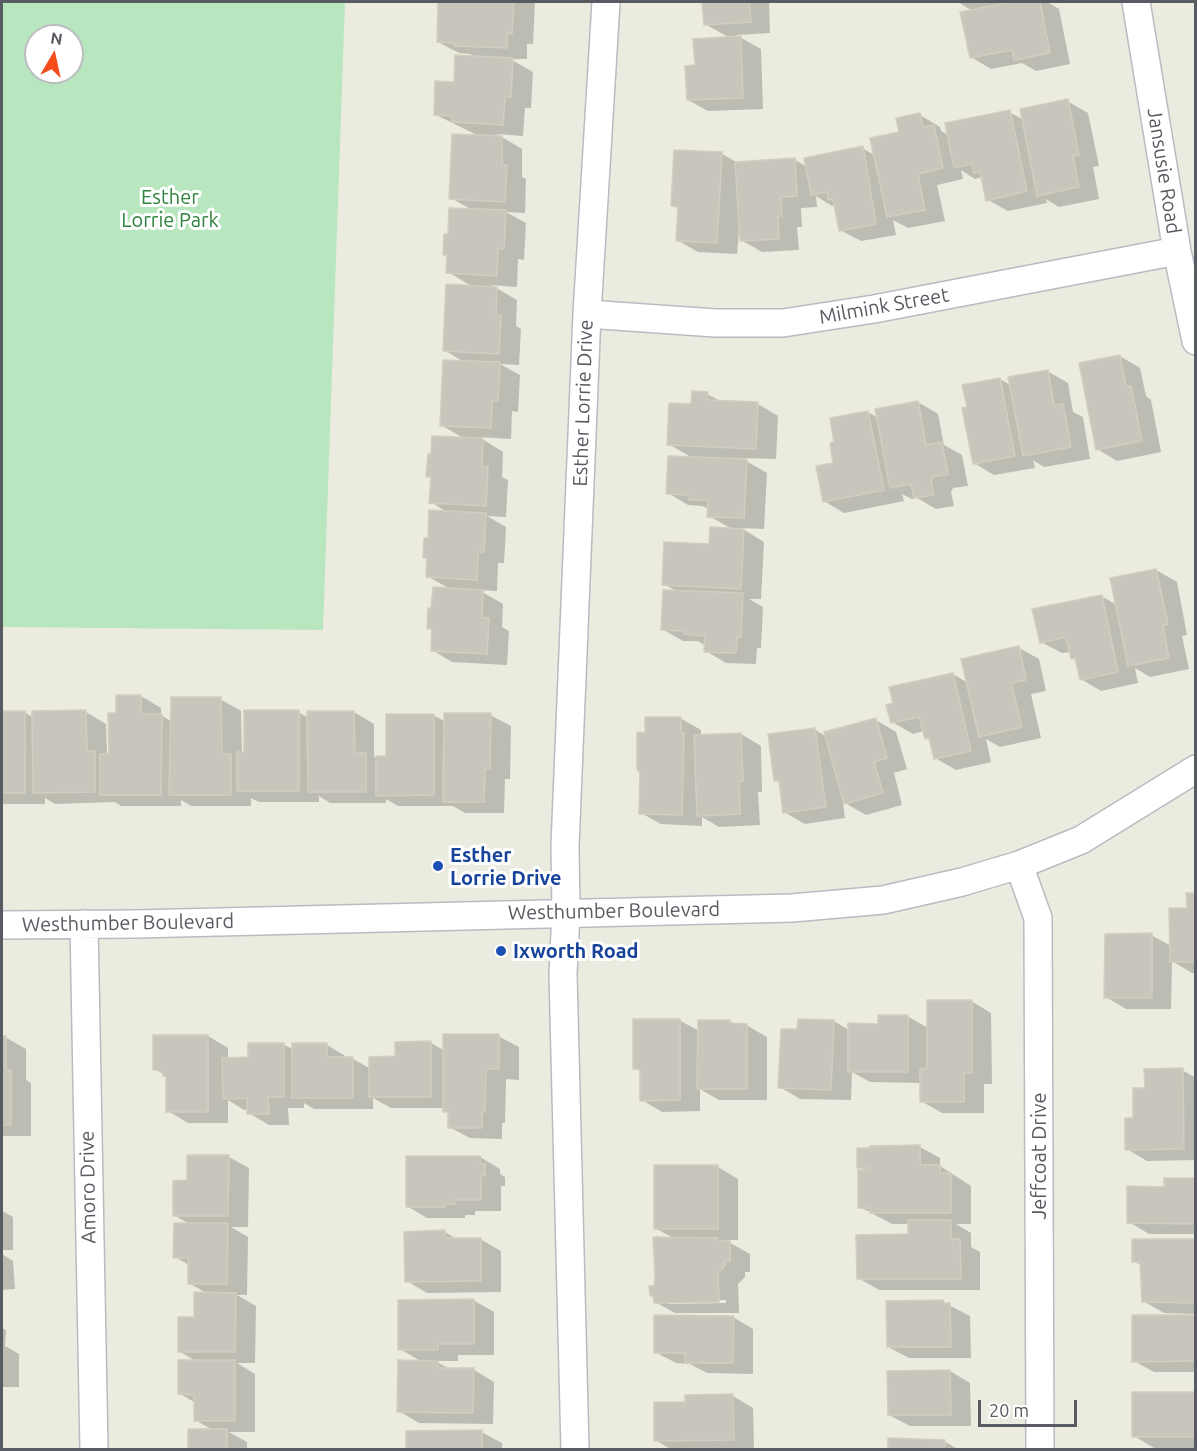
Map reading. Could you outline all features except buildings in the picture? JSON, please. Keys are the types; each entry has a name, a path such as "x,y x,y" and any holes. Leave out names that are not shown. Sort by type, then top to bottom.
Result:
{"street":[{"name":"Esther Lorrie Drive","path":"566,912 565,846 587,314 606,2"},
{"name":"Jansusie Road","path":"1136,2 1178,251 1196,341"},
{"name":"Milmink Street","path":"587,314 715,323 783,323 885,307 1178,251"},
{"name":"Westhumber Boulevard","path":"2,925 792,908 883,900 962,882 1019,865 1080,840 1196,769"},
{"name":"Jeffcoat Drive","path":"1019,865 1038,918 1040,1449"},
{"path":"566,912 563,974 575,1449"},
{"name":"Amoro Drive","path":"84,924 93,1449"}],"green space":[{"name":"Esther Lorrie Park","path":"2,2 345,2 323,630 2,627"}],"place":[{"name":"Esther Lorrie Drive","path":"438,866"},
{"name":"Ixworth Road","path":"501,951"}]}
